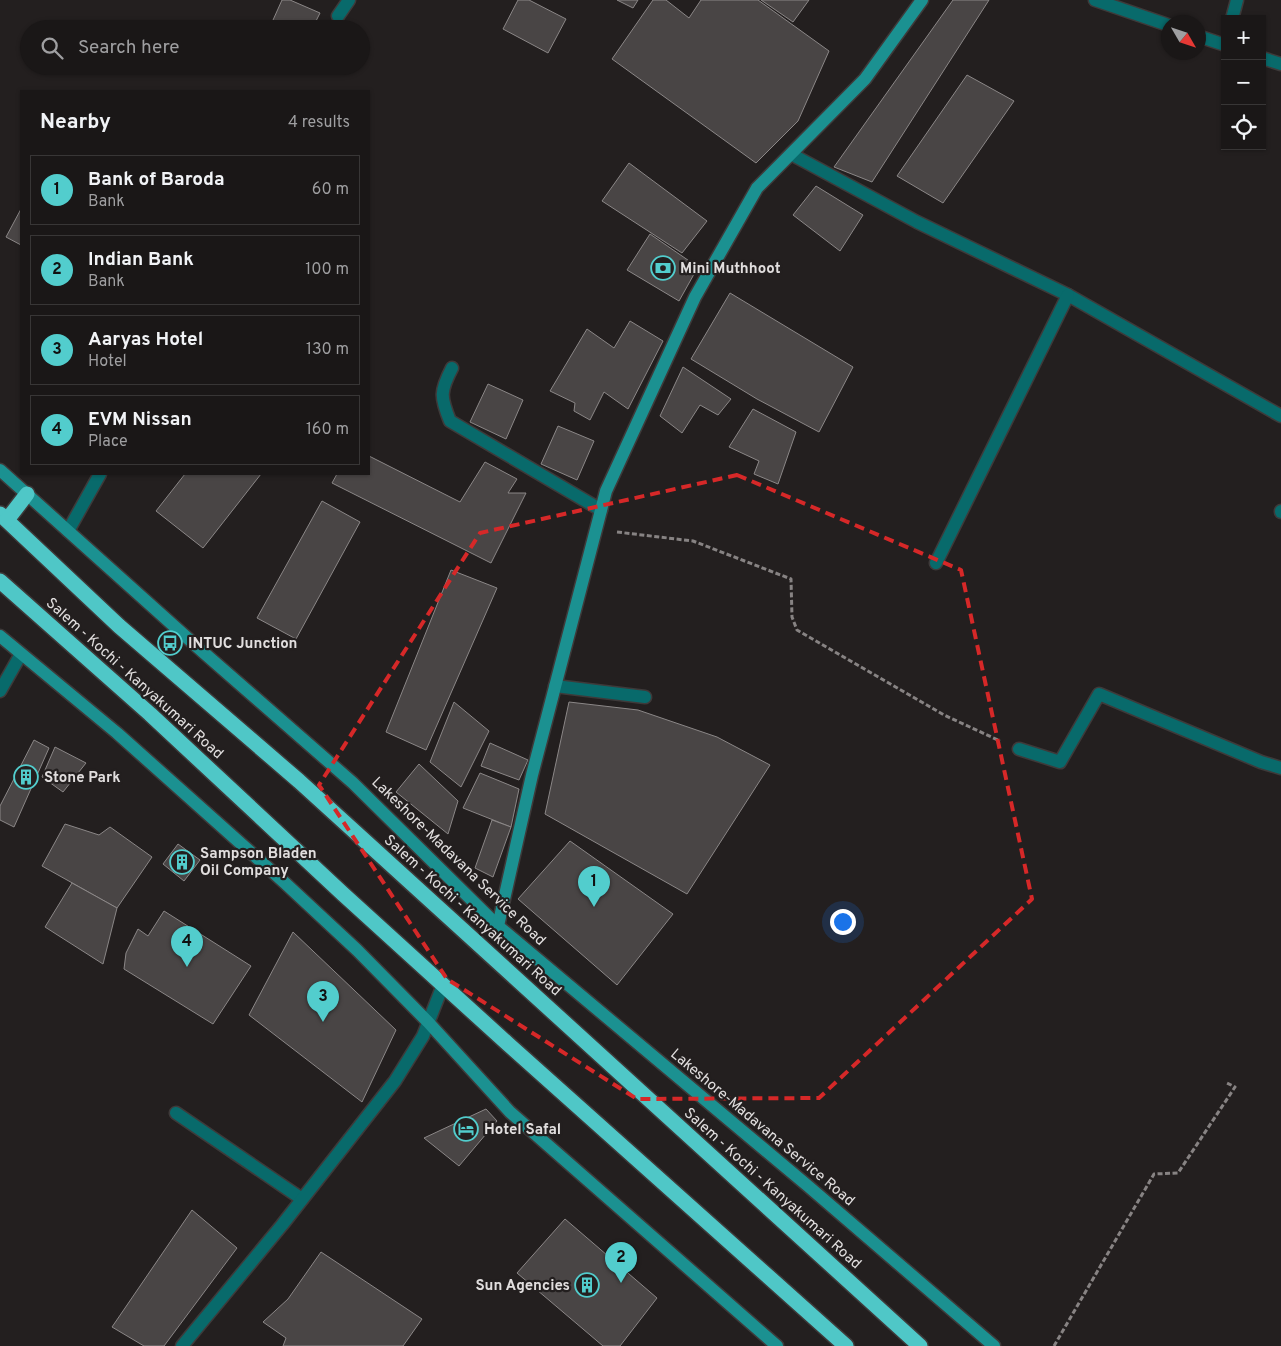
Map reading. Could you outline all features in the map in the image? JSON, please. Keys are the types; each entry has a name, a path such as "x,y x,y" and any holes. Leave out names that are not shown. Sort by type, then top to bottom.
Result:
{"highway":[{"path":"3,517 27,494"},
{"name":"Salem - Kochi - Kanyakumari Road","path":"3,517 119,626 306,788 920,1346"},
{"name":"Salem - Kochi - Kanyakumari Road","path":"0,581 150,714 443,985 846,1346"}],"street":[{"path":"338,16 349,0"},
{"path":"498,926 532,775 606,490 695,297 757,188 865,80 922,0"},
{"path":"1094,0 1161,23"},
{"path":"1233,15 1237,0"},
{"path":"1206,39 1221,44"},
{"path":"1266,59 1281,64"},
{"path":"791,154 917,222 1068,296 1281,416"},
{"path":"936,563 1068,296"},
{"path":"452,368 443,385 442,402 450,421 601,510"},
{"name":"Lakeshore-Madavana Service Road","path":"0,470 353,783 498,926 808,1186 994,1346"},
{"path":"68,531 99,475"},
{"path":"0,636 117,733 272,870 357,950 428,1022 510,1112 777,1346"},
{"path":"0,691 21,654"},
{"path":"555,686 645,696"},
{"path":"1019,749 1060,762 1099,694 1261,762 1281,768"},
{"path":"182,1346 395,1081 423,1036 443,985"},
{"path":"176,1113 302,1199"}],"path":[{"path":"596,529 693,541 791,579 792,617 797,630 944,715 1019,749"},
{"path":"1054,1346 1154,1174 1178,1173 1235,1087 1225,1082"}],"highlighted area":[{"path":"737,475 961,570 1032,899 819,1098 637,1099 447,979 319,785 480,533"}],"building":[{"path":"282,0 290,0 320,13 316,20 273,20"},
{"path":"518,0 529,0 566,19 548,53 503,29"},
{"path":"617,0 638,0 633,8"},
{"path":"653,0 666,0 689,18 701,0 758,0 829,51 798,121 756,163 612,59"},
{"path":"761,0 809,0 793,22"},
{"path":"953,0 989,0 872,182 834,167"},
{"path":"967,75 1014,101 943,203 897,176"},
{"path":"629,163 707,221 682,253 602,201"},
{"path":"816,186 863,215 840,251 793,215"},
{"path":"20,211 20,244 6,237"},
{"name":"Mini Muthhoot","path":"650,234 698,267 679,301 627,270"},
{"path":"730,293 853,367 819,432 757,399 691,359"},
{"path":"630,321 663,341 628,409 604,392 590,420 574,411 575,403 550,391 587,329 614,348"},
{"path":"683,367 731,399 718,415 700,405 682,433 660,416"},
{"path":"488,384 523,400 506,439 470,422"},
{"path":"753,409 796,432 778,484 754,474 759,461 729,447"},
{"path":"558,426 594,441 577,480 541,464"},
{"path":"370,457 460,502 485,462 517,479 508,493 526,493 491,563 332,483 336,475 370,475"},
{"path":"184,475 260,475 203,548 156,511"},
{"path":"322,501 360,522 296,639 257,618"},
{"path":"451,570 497,588 426,750 386,732"},
{"path":"454,702 489,731 461,787 430,762"},
{"path":"569,702 638,710 717,737 770,765 687,894 545,814"},
{"name":"Stone Park","path":"34,740 49,748 14,827 0,820 0,806"},
{"path":"490,743 528,760 519,780 481,766"},
{"path":"55,747 86,763 63,792 42,777"},
{"path":"419,764 458,801 448,834 396,792"},
{"path":"480,773 519,789 511,827 463,808"},
{"path":"492,820 511,827 493,877 475,868"},
{"path":"65,824 99,835 110,827 152,857 117,908 42,866"},
{"path":"570,841 673,914 617,985 518,899"},
{"name":"Sampson Bladen Oil Company","path":"178,844 200,860 184,881 163,864"},
{"path":"72,883 117,908 103,964 45,927"},
{"path":"164,911 251,966 213,1024 124,969 126,953 138,929 148,936"},
{"path":"293,932 396,1030 362,1102 249,1015"},
{"name":"Hotel Safal","path":"486,1109 497,1121 459,1166 424,1138"},
{"path":"192,1210 237,1248 164,1346 144,1346 112,1327"},
{"name":"Sun Agencies","path":"565,1219 657,1298 620,1346 603,1346 517,1273"},
{"path":"321,1252 422,1319 403,1346 283,1346 286,1338 263,1322 288,1299"}],"place":[{"name":"Mini Muthhoot","path":"663,268"},
{"name":"INTUC Junction","path":"170,643"},
{"name":"Stone Park","path":"26,777"},
{"name":"Sampson Bladen Oil Company","path":"182,862"},
{"name":"Bank of Baroda","path":"594,907"},
{"name":"EVM Nissan","path":"187,967"},
{"name":"Aaryas Hotel","path":"323,1022"},
{"name":"Hotel Safal","path":"466,1129"},
{"name":"Indian Bank","path":"621,1283"},
{"name":"Sun Agencies","path":"587,1285"}]}
